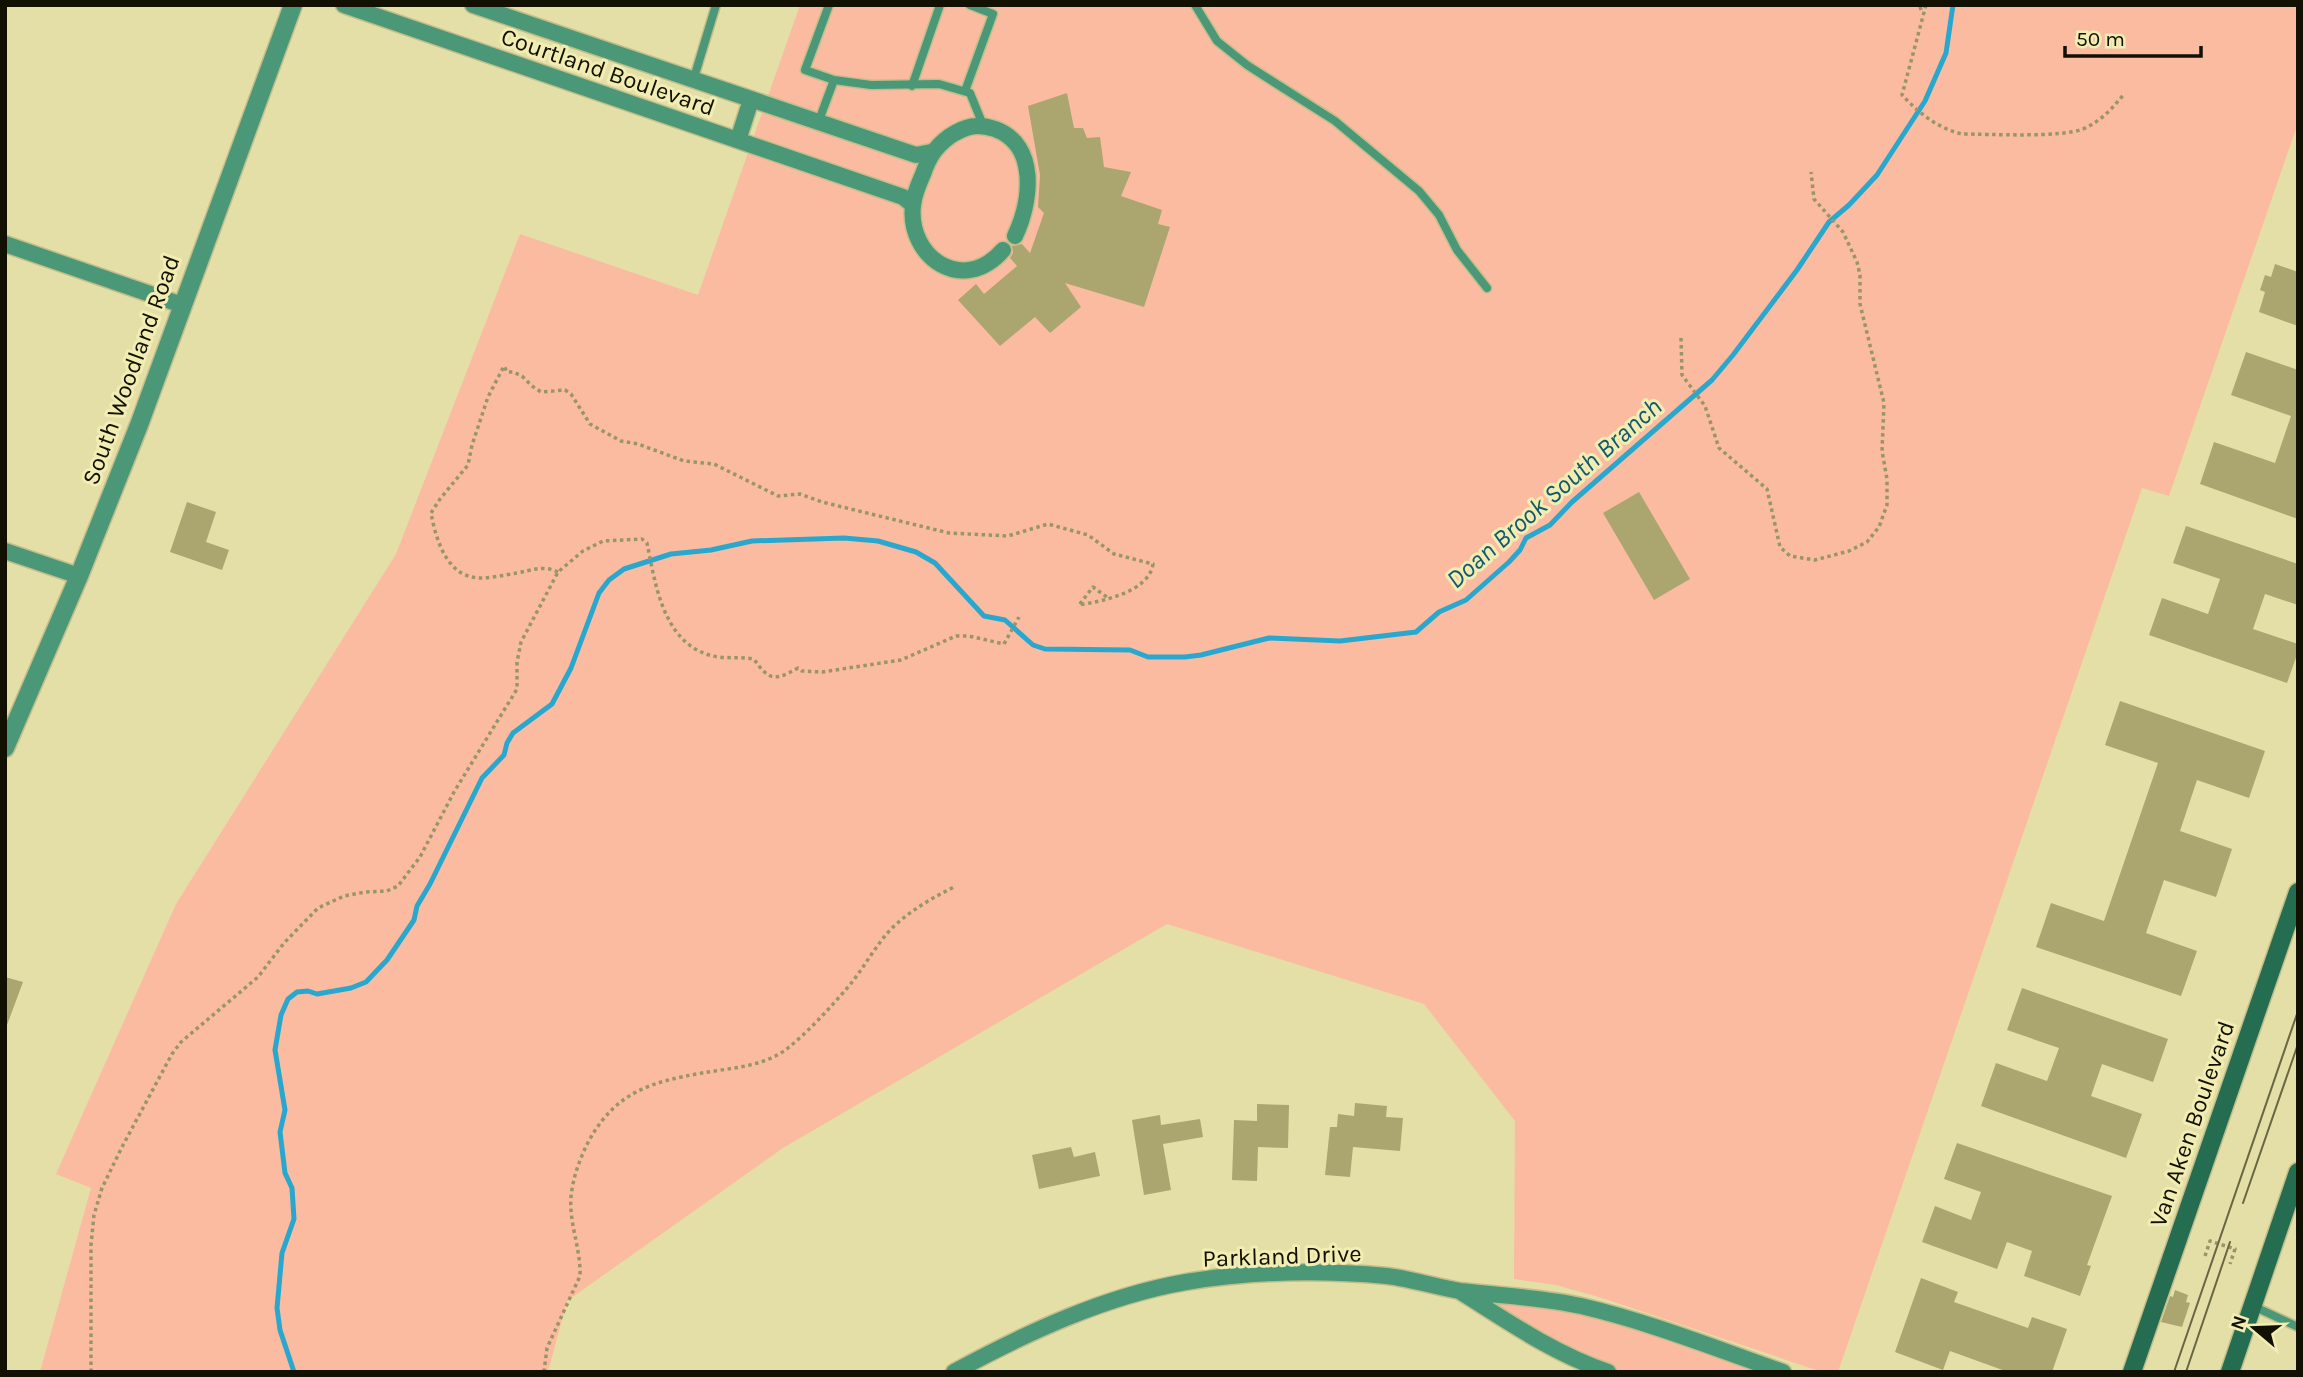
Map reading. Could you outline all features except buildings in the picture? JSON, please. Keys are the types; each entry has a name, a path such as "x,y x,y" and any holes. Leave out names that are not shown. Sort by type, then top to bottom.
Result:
{"main road":[{"name":"Van Aken Boulevard","path":"2132,1372 2298,892"},
{"path":"2230,1372 2298,1172"}],"street":[{"name":"South Woodland Road","path":"5,748 79,576 139,425 293,5"},
{"name":"Courtland Boulevard","path":"344,5 903,197 913,205"},
{"name":"Courtland Boulevard","path":"473,5 916,155 931,152"},
{"name":"Courtland Boulevard","path":"738,140 751,100"},
{"path":"1003,250 994,260 982,267 968,272 950,269 937,262 922,246 915,227 913,205 931,152 966,126 983,125 1011,138 1022,152 1028,185 1024,211 1015,236"},
{"path":"5,244 182,304"},
{"path":"5,551 79,576"},
{"name":"Parkland Drive","path":"954,1372 1044,1327 1124,1297 1186,1282 1254,1275 1328,1272 1391,1276 1459,1290 1521,1295 1579,1306 1614,1315 1783,1372"},
{"name":"Parkland Drive","path":"1459,1290 1539,1340 1587,1365 1608,1372"}],"lane":[{"path":"693,80 716,5"},
{"path":"830,5 805,70 834,80 871,85 939,84 965,91 970,93 983,125"},
{"path":"912,86 940,5"},
{"path":"965,91 993,14 970,5"},
{"path":"1195,5 1217,41 1247,65 1335,121 1419,191 1439,215 1457,250 1487,288"},
{"path":"818,122 834,80"},
{"path":"2252,1306 2298,1328"}],"path":[{"path":"1920,10 1920,6 1925,5"},
{"path":"1925,5 1902,95 1930,121 1962,134 2080,130 2108,114 2124,94"},
{"path":"1681,338 1682,375 1704,406 1719,448 1767,489 1780,547 1790,556 1815,560 1849,551 1867,542 1879,527 1887,505 1887,480 1882,451 1884,403 1860,304 1857,262 1843,232 1814,199 1811,172"},
{"path":"558,572 545,566 508,575 479,578 467,576 455,568 435,533 431,513 439,499 468,465 488,397 503,366 506,372 522,376 541,392 565,390 571,394 590,424 621,441 639,444 684,461 713,464 778,496 800,494 877,517 949,533 1008,536 1048,524 1088,535 1114,554 1153,564 1142,583 1108,598 1079,605 1093,587 1108,598"},
{"path":"91,1372 94,1215 102,1188 172,1054 181,1042 258,977 284,943 317,908 344,896 387,891 398,886 419,857 454,792 517,689 520,642 558,572 583,551 603,541 642,539 648,548 666,615 684,640 707,654 754,659 766,676 777,678 798,668 802,671 822,672 901,660 956,636 969,636 1004,644 1019,617"},
{"path":"544,1372 547,1348 580,1276 571,1217 573,1183 587,1143 613,1107 627,1096 657,1082 747,1065 778,1055 797,1040 847,989 894,926 917,907 954,887"},
{"path":"2205,1256 2210,1241 2235,1249 2230,1264"}],"shaded area":[{"path":"800,5 2298,5 2298,123 2169,496 2142,488 1838,1372 1822,1372 1602,1298 1556,1285 1514,1279 1515,1121 1424,1004 1167,924 783,1148 567,1301 548,1372 40,1372 91,1188 56,1174 176,904 396,554 520,234 698,295"},
{"path":"1459,1290 1521,1295 1783,1372 1608,1372"}],"waterway":[{"name":"Doan Brook South Branch","path":"294,1372 280,1330 277,1308 282,1253 294,1219 292,1188 285,1173 280,1132 285,1110 275,1050 281,1015 288,999 297,992 317,994 351,988 366,982 387,960 414,920 417,906 482,778 504,755 513,733 552,704 571,668 599,593 609,580 624,569 671,554 711,550 752,541 844,538 878,541 916,552 935,563 984,616 1005,620 1033,645 1045,649 1130,650 1148,657 1185,657 1269,638 1340,641 1416,632 1439,612 1466,600 1509,562 1526,538 1550,525 1572,502 1712,380 1797,270 1829,222 1877,175 1925,101 1946,53 1953,5"}],"tram line":[{"path":"2174,1372 2298,1011"},
{"path":"2243,1203 2298,1044"},
{"path":"2186,1372 2230,1242"}]}
